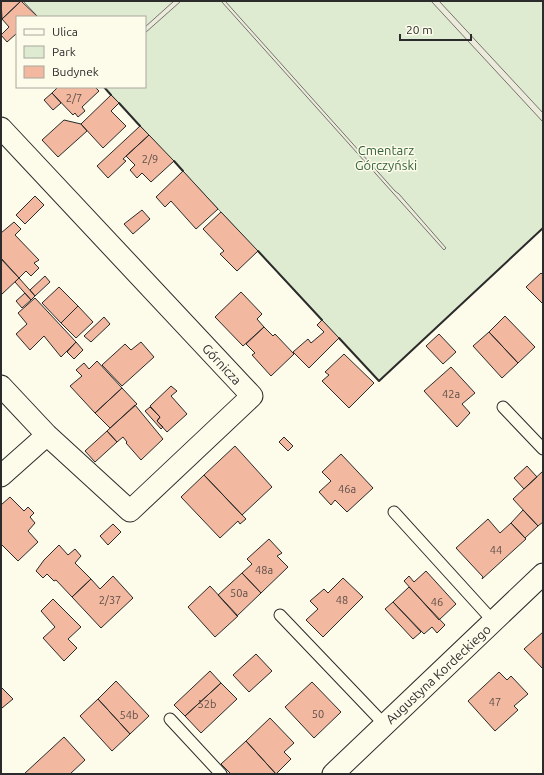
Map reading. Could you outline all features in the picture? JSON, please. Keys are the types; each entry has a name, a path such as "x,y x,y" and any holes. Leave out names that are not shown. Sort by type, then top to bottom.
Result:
{"street":[{"name":"Górnicza","path":"1,128 252,396 130,511 47,435 1,386"},
{"path":"1,476 47,435"},
{"name":"Augustyna Kordeckiego","path":"333,774 543,574"}],"lane":[{"path":"503,407 543,449"},
{"path":"394,512 494,622"},
{"path":"280,615 385,725"},
{"path":"170,719 221,774"}],"green space":[{"name":"Cmentarz Górczyński","path":"23,1 543,1 543,228 379,381 105,88 146,88 146,16 37,16"}],"shaded area":[{"path":"174,1 181,1 146,32 146,26"},
{"path":"221,1 225,1 399,194 446,248 444,250"},
{"path":"431,1 439,1 543,113 543,122"}],"building":[{"path":"1,1 21,1 2,19"},
{"path":"21,1 37,16 16,16 16,34 7,42 1,35 9,27 2,19"},
{"path":"57,88 96,88 99,91 82,107 85,111 78,117 75,113 73,115 52,93"},
{"path":"52,93 61,103 53,110 44,100"},
{"path":"111,95 119,103 111,111 126,126 103,148 81,124"},
{"path":"64,120 81,124 87,131 58,157 42,140"},
{"path":"140,126 149,135 123,159 126,161 108,178 97,166"},
{"path":"149,135 174,161 151,182 142,173 137,178 130,170 135,165 126,156"},
{"path":"183,171 218,209 196,229 171,201 165,207 156,197"},
{"path":"35,196 44,205 25,224 16,215"},
{"path":"142,210 150,219 133,234 124,224"},
{"path":"221,212 258,251 237,271 220,254 224,251 203,229"},
{"path":"14,222 21,229 15,235 39,260 34,263 39,268 31,276 26,271 19,278 1,258 1,233"},
{"path":"1,259 19,278 1,295"},
{"path":"541,273 543,275 543,304 526,287"},
{"path":"45,276 50,282 35,296 30,290"},
{"path":"19,278 35,296 31,300 15,282"},
{"path":"59,287 78,306 61,323 42,303"},
{"path":"241,292 262,314 257,319 264,327 243,346 215,317"},
{"path":"25,293 31,300 22,308 16,301"},
{"path":"35,298 76,342 61,357 44,336 30,350 16,334 27,324 18,313"},
{"path":"78,306 93,322 76,338 61,323"},
{"path":"505,316 535,347 518,363 489,332"},
{"path":"104,317 110,324 91,342 84,336"},
{"path":"322,320 339,338 309,368 293,352 308,339 311,343 324,332 317,325"},
{"path":"264,327 273,336 275,334 294,354 271,376 252,355 255,353 246,344"},
{"path":"489,332 518,363 502,378 473,346"},
{"path":"439,334 456,352 443,364 426,346"},
{"path":"76,342 83,350 74,359 67,352"},
{"path":"141,342 154,357 122,386 102,365 125,344 131,350"},
{"path":"344,354 374,383 349,408 322,381 329,375 325,372"},
{"path":"97,361 122,388 95,413 70,386 82,376 76,370 84,363 89,369"},
{"path":"451,367 475,393 462,404 470,413 457,427 424,391"},
{"path":"171,386 177,391 171,396 187,414 167,432 157,421 160,417 150,406"},
{"path":"122,388 137,404 110,428 95,413"},
{"path":"135,405 163,439 141,460 126,443 127,442 123,437 117,442 107,431"},
{"path":"150,407 160,417 157,421 163,427 161,429 145,411"},
{"path":"107,431 117,442 95,462 85,451"},
{"path":"284,437 293,446 288,451 279,442"},
{"path":"235,446 272,487 242,515 204,475"},
{"path":"341,454 373,488 347,512 335,500 331,505 319,492 331,481 322,472"},
{"path":"527,466 537,477 524,489 514,478"},
{"path":"543,471 543,522 538,526 513,499"},
{"path":"204,475 246,519 240,524 238,521 220,538 181,497"},
{"path":"10,497 24,511 28,507 34,513 30,517 35,523 28,531 38,542 18,561 1,544 1,505"},
{"path":"523,510 538,526 525,538 511,523"},
{"path":"488,519 500,533 511,523 526,539 482,579 483,577 456,548"},
{"path":"113,524 121,532 108,545 100,536"},
{"path":"269,539 282,553 277,556 288,567 261,593 242,573 252,564 247,559"},
{"path":"59,545 68,555 75,549 81,556 75,563 91,579 72,597 56,580 54,581 47,574 43,578 36,571 44,560"},
{"path":"426,571 456,604 439,620 404,581 409,576 414,582"},
{"path":"242,573 261,593 237,616 218,595"},
{"path":"113,576 133,598 101,628 72,597 91,579 100,589"},
{"path":"343,578 363,597 323,637 306,620 318,609 310,601 324,589 328,593"},
{"path":"210,586 238,616 215,637 188,607"},
{"path":"409,587 445,625 437,633 432,627 424,634 393,602"},
{"path":"53,599 81,627 68,639 77,648 64,661 43,638 55,627 41,611"},
{"path":"393,602 421,632 413,639 385,609"},
{"path":"543,632 543,669 524,649"},
{"path":"256,654 272,671 249,692 233,675"},
{"path":"210,671 221,683 185,716 174,705"},
{"path":"499,672 507,680 511,676 528,694 514,706 518,710 495,731 468,701"},
{"path":"116,681 149,716 130,734 98,699"},
{"path":"312,682 341,712 314,738 285,707"},
{"path":"221,683 237,699 201,733 185,716"},
{"path":"1,687 13,699 2,708 1,707"},
{"path":"98,699 130,734 112,751 80,716"},
{"path":"270,718 294,743 284,752 291,759 276,774 246,741"},
{"path":"64,737 85,760 70,774 24,774"},
{"path":"246,741 276,774 231,774 221,764"}],"wall":[{"path":"105,88 111,95"},
{"path":"119,103 140,126"},
{"path":"174,161 183,171"},
{"path":"339,338 379,381 543,228"},
{"path":"258,251 322,320"}]}
